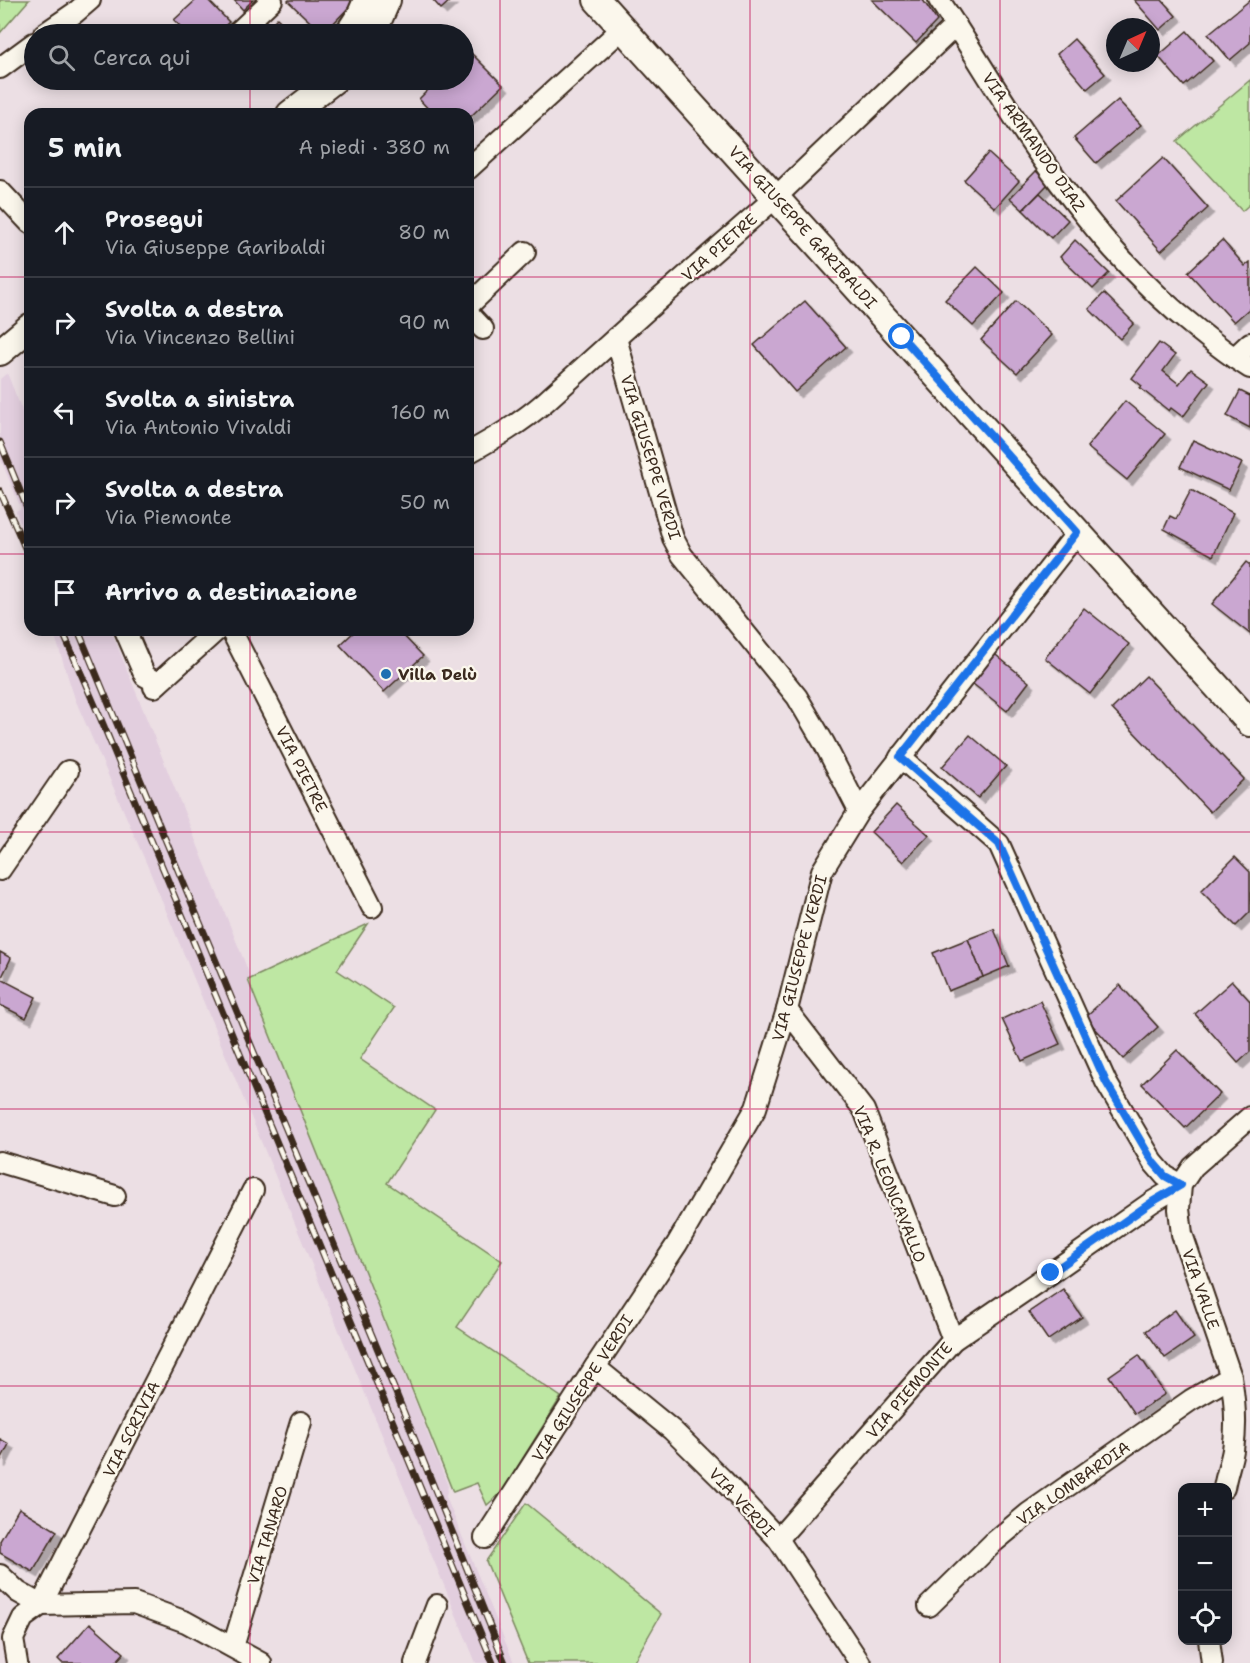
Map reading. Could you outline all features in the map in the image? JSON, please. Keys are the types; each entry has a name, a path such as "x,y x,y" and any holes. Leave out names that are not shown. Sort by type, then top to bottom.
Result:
{"street":[{"path":"52,24 73,0"},
{"path":"59,24 90,0"},
{"path":"247,24 272,0"},
{"path":"354,24 367,0"},
{"path":"376,24 387,0"},
{"name":"VIA GIUSEPPE GARIBALDI","path":"597,0 1250,723"},
{"name":"VIA ARMANDO DIAZ","path":"939,0 1037,151 1078,208 1127,266 1178,315 1242,363"},
{"name":"VIA PIETRE","path":"474,449 528,417 776,197 956,25"},
{"path":"474,164 623,28"},
{"path":"0,68 24,50"},
{"path":"293,108 305,90"},
{"path":"297,108 320,90"},
{"path":"0,191 24,217"},
{"path":"474,300 525,252"},
{"path":"474,318 483,328"},
{"path":"0,352 24,332"},
{"name":"VIA GIUSEPPE VERDI","path":"485,1538 677,1244 756,1108 787,1010 822,871 859,811 824,742 797,697 682,555 673,538 616,338"},
{"path":"1242,363 1250,343"},
{"path":"859,811 1077,532"},
{"path":"127,636 144,676 156,685 210,636"},
{"name":"VIA PIETRE","path":"234,636 372,907"},
{"path":"900,757 999,844 1106,1082 1153,1162 1165,1176 1181,1185 1193,1167 1250,1117"},
{"path":"0,870 68,771"},
{"name":"VIA R. LEONCAVALLO","path":"787,1010 864,1110 953,1340"},
{"path":"0,1162 115,1196"},
{"name":"VIA PIEMONTE","path":"778,1539 953,1340 1152,1202 1181,1185"},
{"name":"VIA VALLE","path":"1181,1185 1179,1209 1182,1234 1231,1377 1235,1401 1236,1424 1233,1450 1225,1483"},
{"name":"VIA SCRIVIA","path":"17,1663 13,1639 23,1618 41,1605 253,1190"},
{"name":"VIA VERDI","path":"595,1367 672,1430 778,1539 860,1663"},
{"name":"VIA LOMBARDIA","path":"929,1606 994,1542 1029,1513 1191,1400 1231,1377"},
{"name":"VIA TANARO","path":"233,1647 301,1422"},
{"path":"0,1575 18,1592 41,1605 134,1603 186,1622 261,1663"},
{"path":"415,1663 437,1605"},
{"path":"1210,1645 1212,1663"}],"shaded area":[{"path":"7,373 24,415 24,537 16,511 21,508 0,458 0,379"},
{"path":"55,636 113,636 288,1070 448,1486 446,1497 514,1663 476,1663 148,867 75,699"}],"green space":[{"path":"0,0 29,0 0,33"},
{"path":"1250,80 1250,204 1242,211 1177,141"},
{"path":"368,924 337,970 394,1008 360,1059 435,1110 387,1183 502,1261 457,1327 561,1397 502,1492 487,1505 477,1483 453,1492 248,980"},
{"path":"526,1503 661,1614 633,1663 528,1663 486,1561"}],"building":[{"path":"196,0 208,0 229,22 227,24 178,24 174,20"},
{"path":"234,0 253,0 243,10"},
{"path":"433,0 451,0 441,9"},
{"path":"872,0 923,0 937,21 916,43"},
{"path":"1134,0 1162,0 1176,16 1160,30 1160,18 1150,18"},
{"path":"1250,0 1250,43 1230,60 1208,34"},
{"path":"288,1 355,1 333,24 312,24"},
{"path":"277,18 283,24 271,24"},
{"path":"1187,31 1213,61 1184,86 1160,58 1160,54"},
{"path":"1074,39 1105,74 1087,89 1057,54"},
{"path":"474,56 503,85 474,113 474,108 427,108 419,99 428,90 474,90"},
{"path":"1118,100 1141,125 1096,163 1074,138"},
{"path":"988,153 1019,181 995,208 964,180"},
{"path":"1163,158 1208,208 1161,251 1116,201"},
{"path":"1036,171 1049,183 1023,210 1010,198"},
{"path":"1040,193 1068,220 1051,238 1023,210"},
{"path":"1075,240 1109,273 1093,289 1060,257"},
{"path":"1222,240 1245,266 1250,262 1250,308 1234,322 1188,272"},
{"path":"977,267 1004,293 973,326 945,300"},
{"path":"1104,293 1134,323 1120,339 1089,309"},
{"path":"805,301 846,347 795,392 754,345"},
{"path":"1016,301 1052,335 1017,373 981,340"},
{"path":"1159,343 1175,355 1163,371 1179,384 1191,369 1209,382 1183,417 1171,408 1169,411 1140,388 1142,386 1132,378"},
{"path":"1240,391 1250,396 1250,428 1227,416"},
{"path":"1125,401 1165,434 1127,480 1087,447"},
{"path":"1193,440 1242,463 1229,490 1180,467"},
{"path":"1191,490 1233,513 1213,556 1164,529 1170,516 1176,519"},
{"path":"1246,562 1250,565 1250,634 1212,604"},
{"path":"1084,608 1129,644 1090,694 1045,658"},
{"name":"Villa Delù","path":"350,636 404,636 423,656 384,692 340,645"},
{"path":"991,651 1029,682 1007,711 968,680"},
{"path":"1146,676 1244,779 1210,812 1112,709"},
{"path":"970,735 1006,766 978,798 942,767"},
{"path":"896,805 929,835 903,862 871,832"},
{"path":"1235,857 1250,872 1250,912 1236,926 1201,891"},
{"path":"994,929 1009,966 983,977 968,939"},
{"path":"968,939 983,977 948,991 933,953"},
{"path":"0,952 11,958 1,979 36,997 26,1018 0,1005"},
{"path":"1232,981 1250,1001 1250,1052 1238,1063 1195,1014"},
{"path":"1120,985 1158,1027 1123,1059 1085,1017"},
{"path":"1040,1001 1060,1044 1022,1061 1002,1019"},
{"path":"1177,1050 1220,1094 1185,1128 1142,1084"},
{"path":"1063,1289 1082,1317 1048,1340 1029,1312"},
{"path":"1175,1310 1194,1338 1165,1358 1146,1331"},
{"path":"1139,1355 1165,1394 1135,1414 1109,1376"},
{"path":"0,1439 9,1444 0,1462"},
{"path":"19,1508 57,1531 33,1572 0,1553 0,1541"},
{"path":"90,1623 124,1653 115,1663 62,1663 58,1659"}],"railway":[{"path":"0,442 24,500"},
{"path":"0,491 24,545"},
{"path":"65,636 493,1663"},
{"path":"81,636 396,1393 505,1663"}],"place":[{"name":"Villa Delù","path":"386,674"}],"route":[{"path":"902,337 1077,532 900,757 999,844 1106,1082 1153,1162 1165,1176 1181,1185 1152,1202 1051,1273"}]}
